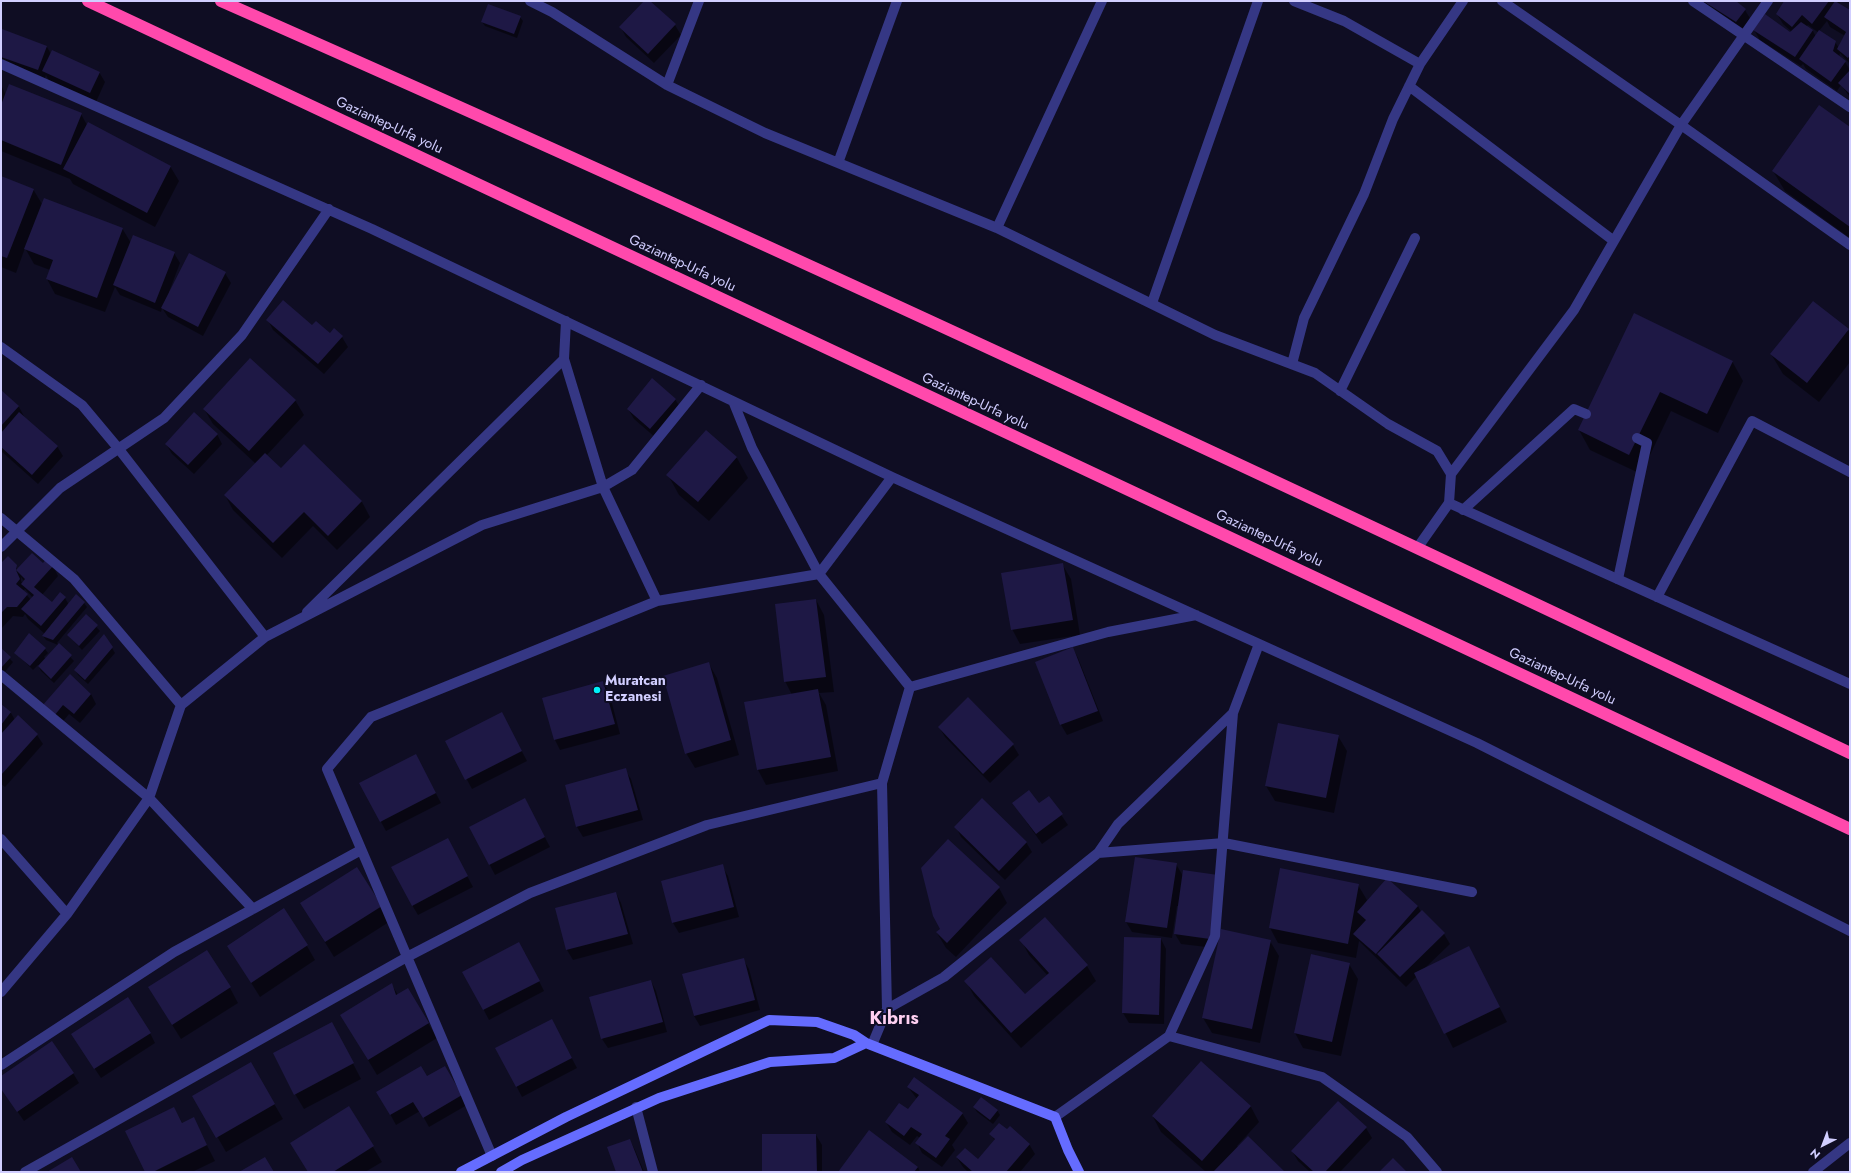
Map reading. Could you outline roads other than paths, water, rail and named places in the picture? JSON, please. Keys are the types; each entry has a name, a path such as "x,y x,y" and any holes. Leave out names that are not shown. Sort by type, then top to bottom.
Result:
{"highway":[{"name":"Gaziantep-Urfa yolu","path":"88,1 1850,829"},
{"path":"221,1 495,122 1003,354 1418,547 1850,753"}],"street":[{"path":"530,1 552,12 667,85 765,133 997,228 1216,335 1315,373 1388,424 1437,452 1451,474"},
{"path":"667,85 699,1"},
{"path":"838,163 897,1"},
{"path":"997,228 1102,1"},
{"path":"1152,303 1258,1"},
{"path":"1294,1 1344,21 1420,64"},
{"path":"1292,364 1304,318 1364,194 1393,119 1420,64 1463,1"},
{"path":"1502,1 1682,125 1850,246"},
{"path":"1693,1 1742,36 1850,107"},
{"path":"1418,547 1449,503 1451,474 1574,310 1682,125 1742,36 1768,1"},
{"path":"1,64 329,209 892,477 1477,743 1850,931"},
{"path":"1409,86 1614,241"},
{"path":"1,546 60,488 164,418 242,335 329,209"},
{"path":"1340,391 1415,238"},
{"path":"566,321 564,359 603,487 657,601"},
{"path":"1,347 82,405 118,448 265,637"},
{"path":"300,619 564,359"},
{"path":"1,992 67,914 149,798 181,705 265,637 482,525 603,487 632,470 700,385"},
{"path":"733,401 752,448 819,574 910,687"},
{"path":"1463,510 1574,409 1586,414"},
{"path":"1657,597 1752,421 1850,472"},
{"path":"1618,580 1647,443 1638,438"},
{"path":"492,1156 327,768 371,717 657,601 819,574 892,477"},
{"path":"1449,503 1850,684"},
{"path":"1,518 74,579 181,705"},
{"path":"910,687 1108,632 1196,615"},
{"path":"1055,1117 1169,1036 1215,936 1224,843 1233,713 1259,644"},
{"path":"1,675 149,798 252,909"},
{"path":"501,1172 636,1107 659,1098 770,1062 834,1058 869,1044 887,1009 882,783 910,687"},
{"path":"887,1009 944,977 1098,853 1118,824 1233,713"},
{"path":"25,1172 407,957 530,893 707,825 882,783"},
{"path":"1,839 67,914"},
{"path":"1098,853 1224,843 1472,892"},
{"path":"1,1065 174,952 362,850"},
{"path":"461,1172 566,1117 769,1020 817,1022 854,1035 869,1044 1055,1117 1068,1150 1079,1172"},
{"path":"1169,1036 1322,1077 1407,1137 1437,1172"},
{"path":"636,1107 654,1172"},
{"path":"1813,1172 1850,1143"}],"place":[{"name":"Muratcan Eczanesi","path":"597,690"}],"district":[{"name":"Kıbrıs","path":"894,1020"}]}
